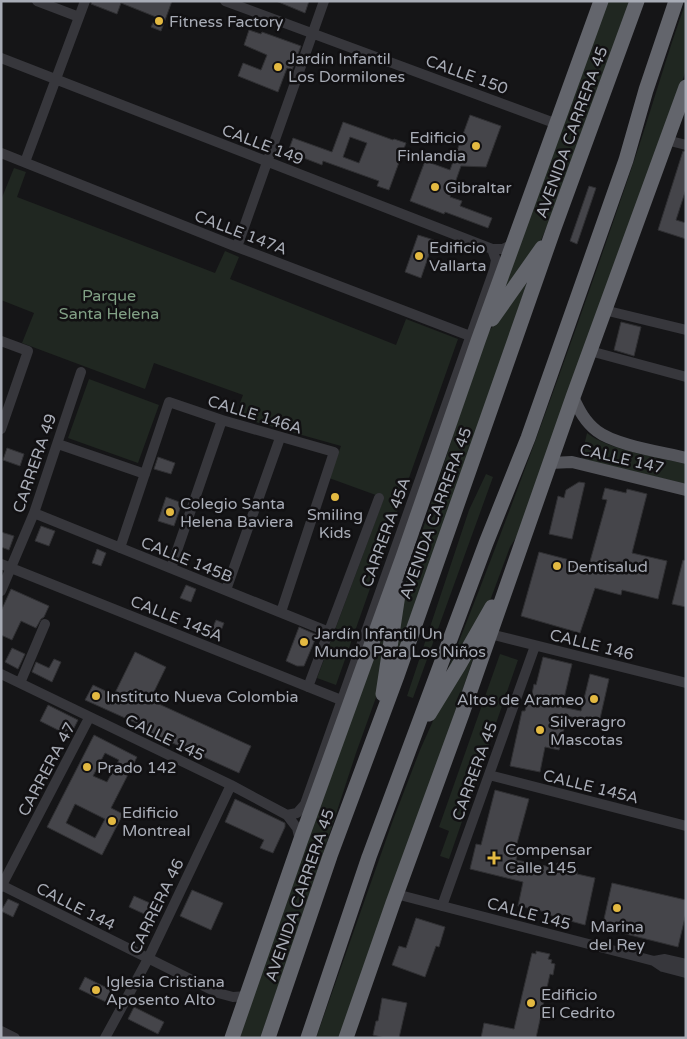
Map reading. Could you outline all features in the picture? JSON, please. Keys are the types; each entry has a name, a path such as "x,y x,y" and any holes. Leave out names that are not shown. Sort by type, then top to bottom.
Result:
{"highway":[{"name":"AVENIDA CARRERA 45","path":"232,1038 300,842 403,557 474,339 513,244 602,1"},
{"name":"AVENIDA CARRERA 45","path":"268,1038 330,856 379,724 554,228 637,1"},
{"path":"308,1038 369,857 486,543 531,429 626,160 646,90 676,1"},
{"path":"346,1038 604,310 686,87"},
{"path":"474,339 554,228"},
{"path":"379,724 403,557"},
{"path":"413,739 459,665 513,567"}],"main road":[{"name":"CALLE 147","path":"573,397 583,417 603,435 626,443 686,458"},
{"name":"CALLE 147","path":"550,463 572,462 686,490"}],"street":[{"path":"37,1 79,17"},
{"path":"25,162 85,1"},
{"name":"CALLE 150","path":"225,1 557,124"},
{"path":"237,246 324,1"},
{"name":"CALLE 149","path":"1,58 492,249"},
{"path":"666,140 686,145"},
{"name":"CALLE 147A","path":"1,153 474,339"},
{"path":"492,249 503,249 513,244"},
{"name":"CARRERA 45A","path":"287,815 297,813 305,804 341,700 474,339 495,266 496,260 492,249"},
{"path":"604,310 686,330"},
{"path":"1,341 28,351 1,429"},
{"path":"590,350 686,377"},
{"name":"CARRERA 49","path":"1,591 6,566 34,513 81,372"},
{"name":"CALLE 146A","path":"145,474 169,402 280,438 334,452 280,612"},
{"path":"171,568 222,420"},
{"path":"226,590 280,438"},
{"path":"58,444 145,474 120,548"},
{"name":"CARRERA 45A","path":"308,687 379,498"},
{"name":"CALLE 145B","path":"34,513 329,632"},
{"name":"CALLE 145A","path":"6,566 341,700"},
{"path":"20,683 45,624"},
{"name":"CALLE 146","path":"490,634 686,683"},
{"name":"CARRERA 45","path":"442,906 535,646"},
{"name":"CALLE 145","path":"1,674 231,785 287,815"},
{"name":"CARRERA 47","path":"1,886 89,718"},
{"name":"CALLE 145A","path":"488,776 686,826"},
{"name":"CARRERA 46","path":"105,1038 148,959 231,785"},
{"path":"287,815 297,828 300,842"},
{"name":"CALLE 144","path":"1,886 218,992 233,997 247,996"},
{"name":"CALLE 145","path":"396,894 654,961 663,967 686,973"},
{"name":"CALLE 145","path":"654,961 665,959 686,964"},
{"path":"1,1031 15,1038"}],"green space":[{"path":"606,1 631,1 556,205 539,245 497,305"},
{"path":"686,2 686,70 523,527 510,547 491,598 472,636 446,674 519,485 565,358 632,167"},
{"name":"Parque Santa Helena","path":"14,168 26,172 17,197 215,273 225,251 239,257 230,279 396,345 406,319 458,339 336,685 317,678 384,498 329,478 341,446 235,416 243,395 154,363 145,389 22,343 34,313 1,300 1,200"},
{"path":"530,274 394,663 406,581 485,337"},
{"path":"89,379 159,405 138,463 68,438"},
{"path":"587,433 607,444 648,456 686,464 686,484 581,459"},
{"path":"486,474 493,477 413,698 407,696 469,510"},
{"path":"392,604 378,692 260,1038 235,1038"},
{"path":"477,647 341,1038 316,1038 393,820 420,750 441,703"},
{"path":"500,654 518,660 449,859 440,856 449,831 439,827"}],"building":[{"path":"92,1 172,1 161,31 151,27 156,17 121,3 117,14 91,4"},
{"path":"276,1 309,1 305,13"},
{"path":"249,30 261,34 262,32 301,46 292,70 287,68 278,92 238,76 243,63 261,70 267,55 244,45"},
{"path":"470,115 501,126 486,167 461,166 450,197 462,201 460,206 492,218 488,228 410,201 425,161 450,170"},
{"path":"343,122 406,143 389,190 377,186 379,181 323,161 322,165 288,152 293,138 332,152","holes":["350,137 367,143 359,163 343,157"]},
{"path":"683,151 686,152 686,189 676,220 686,223 686,239 658,230"},
{"path":"589,186 596,188 577,244 570,241"},
{"name":"Edificio Vallarta","path":"418,235 434,240 421,278 405,272"},
{"path":"621,322 641,327 634,356 614,350"},
{"path":"7,448 24,454 20,466 3,460"},
{"path":"158,457 175,463 171,474 154,469"},
{"path":"579,482 585,483 572,539 549,534 558,496 564,498 566,490"},
{"path":"605,488 626,493 627,489 647,494 632,553 667,561 658,599 622,590 621,595 595,588 580,633 521,616 539,552 589,565 607,500 602,499"},
{"name":"Colegio Santa Helena Baviera","path":"166,497 182,503 174,526 158,521"},
{"path":"41,526 55,531 49,546 35,541"},
{"path":"1,532 14,536 9,550 1,547"},
{"path":"97,549 106,553 101,566 92,563"},
{"path":"683,560 686,561 686,607 672,604"},
{"path":"186,585 196,589 191,602 180,598"},
{"path":"11,589 49,606 36,628 21,621 12,640 1,635 1,611"},
{"path":"216,620 224,623 219,636 211,632"},
{"name":"Jardín Infantil Un Mundo Para Los Niños","path":"299,627 317,635 304,666 297,666 286,661"},
{"path":"12,648 25,654 18,669 5,662"},
{"path":"135,652 166,667 150,700 251,746 239,773 144,730 145,727 85,700 93,685 114,695"},
{"path":"543,657 572,664 562,707 581,711 590,674 609,679 599,723 567,716 559,750 545,747 540,772 510,766 522,711 525,711 528,698 531,699"},
{"path":"54,659 61,662 52,682 32,672 36,662 49,668"},
{"path":"48,705 78,720 70,736 40,721"},
{"path":"94,735 137,757 111,808 123,814 102,855 47,827","holes":["105,753 119,760 107,782 93,776","75,804 105,819 95,838 66,823"]},
{"path":"495,790 529,799 516,847 519,848 516,860 556,868 557,863 578,868 577,874 595,878 585,925 545,914 546,912 518,906 523,882 470,869 476,844 481,845"},
{"path":"235,799 285,823 273,853 260,848 264,840 225,822"},
{"path":"612,883 686,900 686,913 678,947 602,928"},
{"path":"192,890 223,903 211,930 180,916"},
{"path":"134,896 159,907 153,918 129,907"},
{"path":"8,899 19,904 13,917 1,911"},
{"path":"416,918 445,927 439,947 436,946 425,977 392,965 399,946 406,948"},
{"name":"Edificio El Cedrito","path":"536,951 550,954 548,959 552,960 551,963 555,964 553,975 550,974 536,1038 481,1038 484,1023 514,1029 532,953 536,954"},
{"name":"Iglesia Cristiana Aposento Alto","path":"85,977 113,991 108,1003 79,989"},
{"path":"382,998 407,1003 399,1038 385,1038 373,1035 376,1021 378,1021"},
{"path":"134,1007 164,1022 158,1034 128,1019"}],"place":[{"name":"Fitness Factory","path":"159,21"},
{"name":"Jardín Infantil Los Dormilones","path":"278,67"},
{"name":"Edificio Finlandia","path":"476,146"},
{"name":"Gibraltar","path":"435,187"},
{"name":"Edificio Vallarta","path":"419,256"},
{"name":"Smiling Kids","path":"335,497"},
{"name":"Colegio Santa Helena Baviera","path":"170,512"},
{"name":"Dentisalud","path":"557,566"},
{"name":"Jardín Infantil Un Mundo Para Los Niños","path":"304,642"},
{"name":"Instituto Nueva Colombia","path":"96,696"},
{"name":"Altos de Arameo","path":"594,699"},
{"name":"Silveragro Mascotas","path":"540,730"},
{"name":"Prado 142","path":"87,767"},
{"name":"Edificio Montreal","path":"112,821"},
{"name":"Compensar Calle 145","path":"494,858"},
{"name":"Marina del Rey","path":"617,908"},
{"name":"Iglesia Cristiana Aposento Alto","path":"96,990"},
{"name":"Edificio El Cedrito","path":"531,1003"}]}
